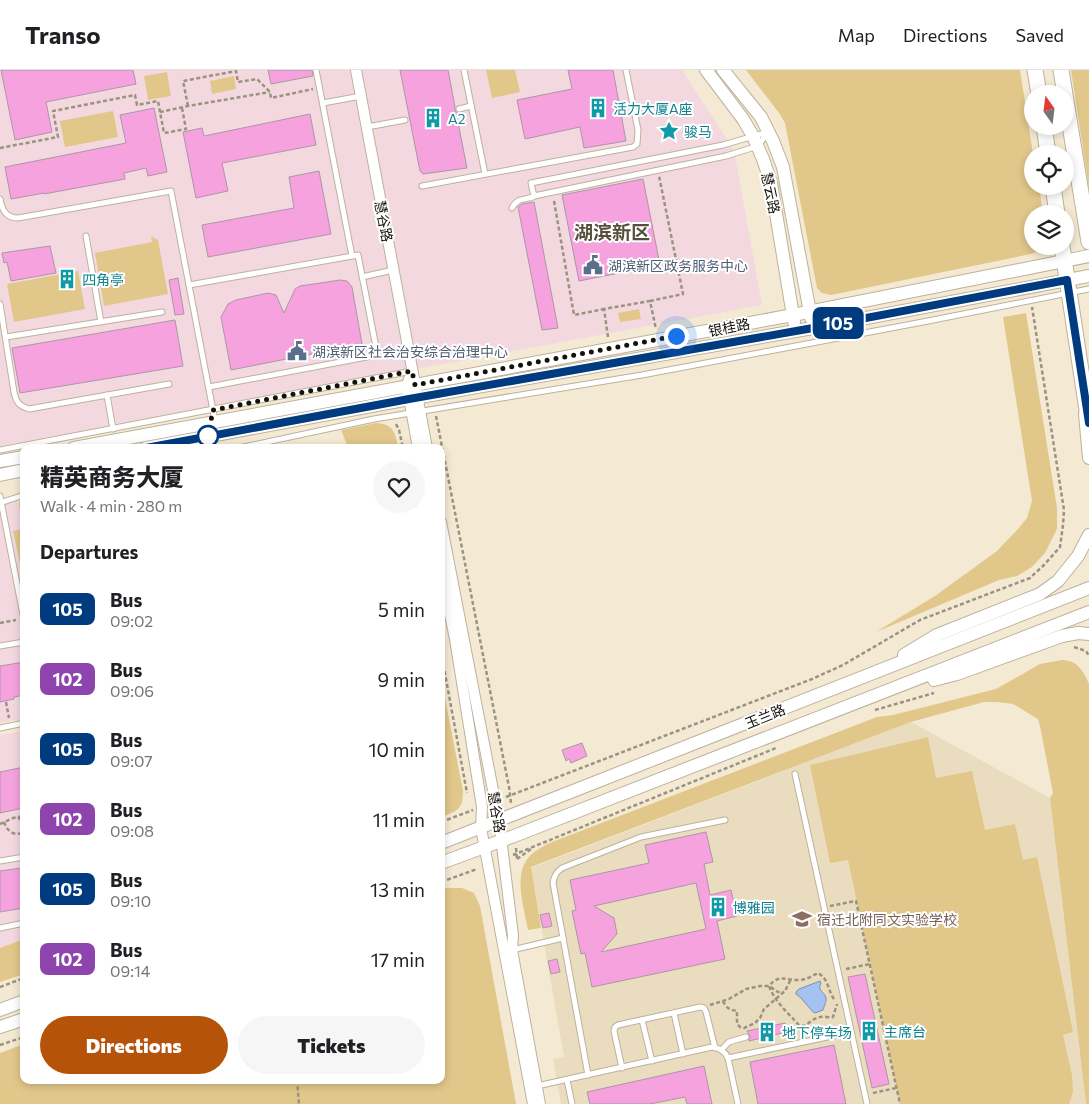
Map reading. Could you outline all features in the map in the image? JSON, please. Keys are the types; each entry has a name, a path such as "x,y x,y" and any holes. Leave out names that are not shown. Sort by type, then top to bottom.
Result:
{"main road":[{"path":"1035,70 1038,85"},
{"path":"1062,70 1089,242"},
{"path":"1063,255 1089,423"}],"street":[{"name":"慧谷路","path":"356,70 412,371 412,392 426,444"},
{"name":"慧云路","path":"706,70 741,116 756,141 771,183 795,331"},
{"name":"慧云路","path":"723,70 761,117 773,141 782,167 813,328"},
{"name":"银桂路","path":"165,444 610,349 810,312 1059,255"},
{"name":"银桂路","path":"1074,255 1089,256"},
{"name":"银桂路","path":"92,444 214,416 412,392 795,331 1068,286 1089,276"},
{"path":"1079,359 1089,458"},
{"name":"慧谷路","path":"416,412 418,444"},
{"path":"0,460 20,458"},
{"path":"0,475 20,471"},
{"path":"868,676 937,635 1040,594 1058,581 1078,556 1089,535"},
{"name":"慧谷路","path":"445,543 502,841 513,936 512,950 533,1087 532,1104"},
{"name":"玉兰路","path":"445,842 1089,588"},
{"name":"慧谷路","path":"445,591 482,807 481,828 484,847 533,1087 540,1104"},
{"name":"玉兰路","path":"445,862 1089,612"},
{"path":"876,695 957,674 1062,636 1078,633 1089,634"},
{"path":"0,1010 20,1002"},
{"path":"0,1028 20,1020"}],"lane":[{"path":"316,70 352,256"},
{"path":"464,70 485,174"},
{"path":"422,186 634,147 637,144 638,130 626,70"},
{"path":"323,103 361,96"},
{"path":"459,109 471,106"},
{"path":"366,127 406,120"},
{"path":"512,208 518,200 534,196 726,156 756,141 768,132"},
{"path":"534,196 531,184 723,145 756,141 768,132"},
{"path":"0,199 6,214 11,218 18,218 171,192 214,416"},
{"path":"86,236 101,322"},
{"path":"189,285 358,255 376,347 372,356 209,387"},
{"path":"362,277 394,270"},
{"path":"258,444 374,419 642,375 900,326 1031,300 1068,286 1089,289"},
{"path":"0,304 14,392 16,401 22,407 30,409 169,384"},
{"path":"6,337 162,312"},
{"path":"31,444 113,428 214,416 412,371"},
{"path":"107,395 113,428"},
{"path":"0,450 20,446"},
{"path":"0,496 3,527 20,601"},
{"path":"1,503 20,496"},
{"path":"0,646 20,643"},
{"path":"0,728 20,724"},
{"path":"795,774 867,1104"},
{"path":"588,1075 553,884 556,872 640,837 725,820"},
{"path":"0,861 20,858"},
{"path":"0,928 20,924"},
{"path":"512,950 563,938"},
{"path":"622,1068 614,1030 618,1025 700,1007 704,1008 706,1012 715,1048"},
{"path":"674,1013 683,1054"},
{"path":"642,1020 652,1061"},
{"path":"728,1058 851,1032"},
{"path":"721,1050 728,1042 746,1037"},
{"path":"533,1087 715,1048 726,1053 738,1104"},
{"path":"567,1080 572,1104"}],"path":[{"path":"188,106 183,81 236,71 238,82 257,79 270,92 271,98 320,88"},
{"path":"160,112 270,92"},
{"path":"0,148 58,137 54,111 134,95 137,105 158,101 164,133 186,128 182,108"},
{"path":"552,192 574,315 650,301 683,294 658,170"},
{"path":"495,802 812,679 843,665 920,620 1030,578 1044,565 1060,547 1064,510 1031,300"},
{"path":"650,301 658,340"},
{"path":"604,309 610,349"},
{"path":"435,409 442,444"},
{"path":"445,461 510,796 512,816"},
{"path":"0,623 20,620"},
{"path":"1069,647 1076,647 1086,651 1089,656"},
{"path":"871,711 936,692"},
{"path":"6,702 10,726"},
{"path":"503,860 781,746"},
{"path":"445,821 482,807"},
{"path":"0,824 20,817"},
{"path":"4,822 10,832 20,833"},
{"path":"514,836 517,859"},
{"path":"445,881 488,865"},
{"path":"824,908 856,901 900,1104"},
{"path":"838,971 870,964"},
{"path":"818,973 827,980 830,992 837,1004 834,1017 826,1018 823,1016 804,1026 799,1026 787,1011 782,1008 769,986 777,979 802,980 818,973"},
{"path":"785,992 778,992 769,986 760,986 746,990 729,1000 723,1001 729,1009 736,1011 737,1024 744,1028 756,1022 764,1009 785,992 791,979"},
{"path":"0,987 20,980"},
{"path":"837,1004 845,1005"},
{"path":"0,1045 20,1038"},
{"path":"297,1084 299,1104"},
{"path":"865,1095 896,1088"}],"shaded area":[{"path":"0,70 682,70 734,150 762,305 0,446"},
{"path":"486,70 515,70 520,92 492,98"},
{"path":"746,70 1020,70 1024,96 1024,135 1030,135 1032,145 1024,145 1024,195 1040,195 1042,205 1024,205 1024,255 1026,255 831,295 822,293 817,288 785,123"},
{"path":"1071,70 1089,70 1089,188 1074,85"},
{"path":"167,72 171,96 148,100 144,76"},
{"path":"234,76 236,89 212,94 210,81"},
{"path":"113,111 118,137 65,147 60,121"},
{"path":"151,236 158,240 168,294 104,306 95,253 152,242"},
{"path":"78,271 85,309 14,322 7,284"},
{"path":"639,309 641,319 620,322 618,313"},
{"path":"1026,313 1057,508 1057,529 1045,553 1032,567 1017,576 999,580 876,632 935,596 997,551 1027,518 1032,501 1003,317"},
{"path":"376,423 382,424 390,427 396,437 397,444 347,444 341,430"},
{"path":"0,499 17,500 20,512 20,530 13,531 20,564 20,719 0,723"},
{"path":"20,530 20,564 13,531"},
{"path":"1062,660 1077,665 1089,684 1089,1104 1086,1104 1050,798 1053,793 1038,719 1013,704 984,702 911,722 531,867 541,928 528,930 521,890 522,869 533,853 547,844 877,717 893,715 996,689 1040,664"},
{"path":"445,698 463,791 460,806 445,815"},
{"name":"宿迁北附同文实验学校","path":"911,722 1050,798 1086,1104 561,1104 553,1059 564,1057 531,868"},
{"path":"20,732 20,940 0,948 0,735"},
{"path":"928,737 936,778 972,771 985,830 1015,824 1023,860 1037,857 1073,1032 1063,1035 1072,1075 1073,1092 1069,1104 900,1104 848,860 830,863 810,765"},
{"path":"445,888 462,888 474,893 480,906 516,1104 0,1104 0,1053 20,1046 20,1084 445,1084"},
{"path":"20,940 20,975 0,982 0,948"}],"water":[{"path":"820,981 820,989 826,1001 823,1010 815,1013 796,992"}],"building":[{"path":"1,70 133,70 136,84 46,102 52,132 15,140"},
{"path":"268,70 312,70 313,76 271,84"},
{"name":"A2","path":"400,70 448,70 467,168 423,174 420,171"},
{"name":"活力大厦A座","path":"568,70 613,70 626,141 584,148 580,127 525,139 517,100 572,89"},
{"path":"154,108 167,172 148,176 146,168 124,173 125,179 11,199 5,167 126,143 120,115"},
{"path":"310,114 316,145 222,163 228,191 196,198 183,132 202,128 204,136"},
{"path":"319,171 331,234 208,257 202,225 294,208 289,177"},
{"path":"643,179 660,265 579,281 562,195"},
{"path":"534,202 558,328 542,330 518,207 522,204"},
{"path":"50,246 56,273 11,281 7,262 4,263 2,253"},
{"path":"178,278 184,314 175,315 169,280"},
{"path":"340,280 347,281 352,287 362,344 231,370 221,317 228,304 236,300 268,293 276,295 284,313 295,289 300,286"},
{"path":"175,320 183,366 20,393 12,348"},
{"path":"20,663 20,696 0,702 0,666"},
{"path":"582,743 587,756 571,763 569,759 566,761 562,750"},
{"path":"20,768 20,809 0,813 0,772"},
{"name":"博雅园","path":"706,832 713,862 704,864 710,895 731,890 737,916 717,921 725,959 592,987 585,953 581,954 572,911 576,910 570,880 649,863 645,845","holes":["696,883 706,929 601,952 617,934 614,918 594,906"]},
{"path":"20,868 20,909 0,912 0,871"},
{"path":"549,913 552,926 543,928 540,915"},
{"path":"557,959 560,972 551,974 548,961"},
{"name":"主席台","path":"865,974 889,1084 872,1088 848,977"},
{"name":"地下停车场","path":"785,1023 787,1032 749,1041 750,1036 747,1031"},
{"path":"834,1045 846,1104 758,1104 750,1062"},
{"path":"704,1066 712,1104 687,1104 685,1097 650,1104 590,1104 587,1092"}],"bus line":[{"name":"105","path":"167,444 409,399 813,328 1067,280 1089,423"}],"place":[{"name":"活力大厦A座","path":"598,108"},
{"name":"A2","path":"433,118"},
{"name":"骏马","path":"669,131"},
{"name":"湖滨新区政务服务中心","path":"593,265"},
{"name":"四角亭","path":"67,279"},
{"name":"湖滨新区社会治安综合治理中心","path":"297,351"},
{"name":"博雅园","path":"718,907"},
{"name":"宿迁北附同文实验学校","path":"802,919"},
{"name":"主席台","path":"869,1031"},
{"name":"地下停车场","path":"767,1032"}],"district":[{"name":"湖滨新区","path":"612,231"}],"route":[{"path":"208,436 213,410 412,371 415,385 676,336"}]}
